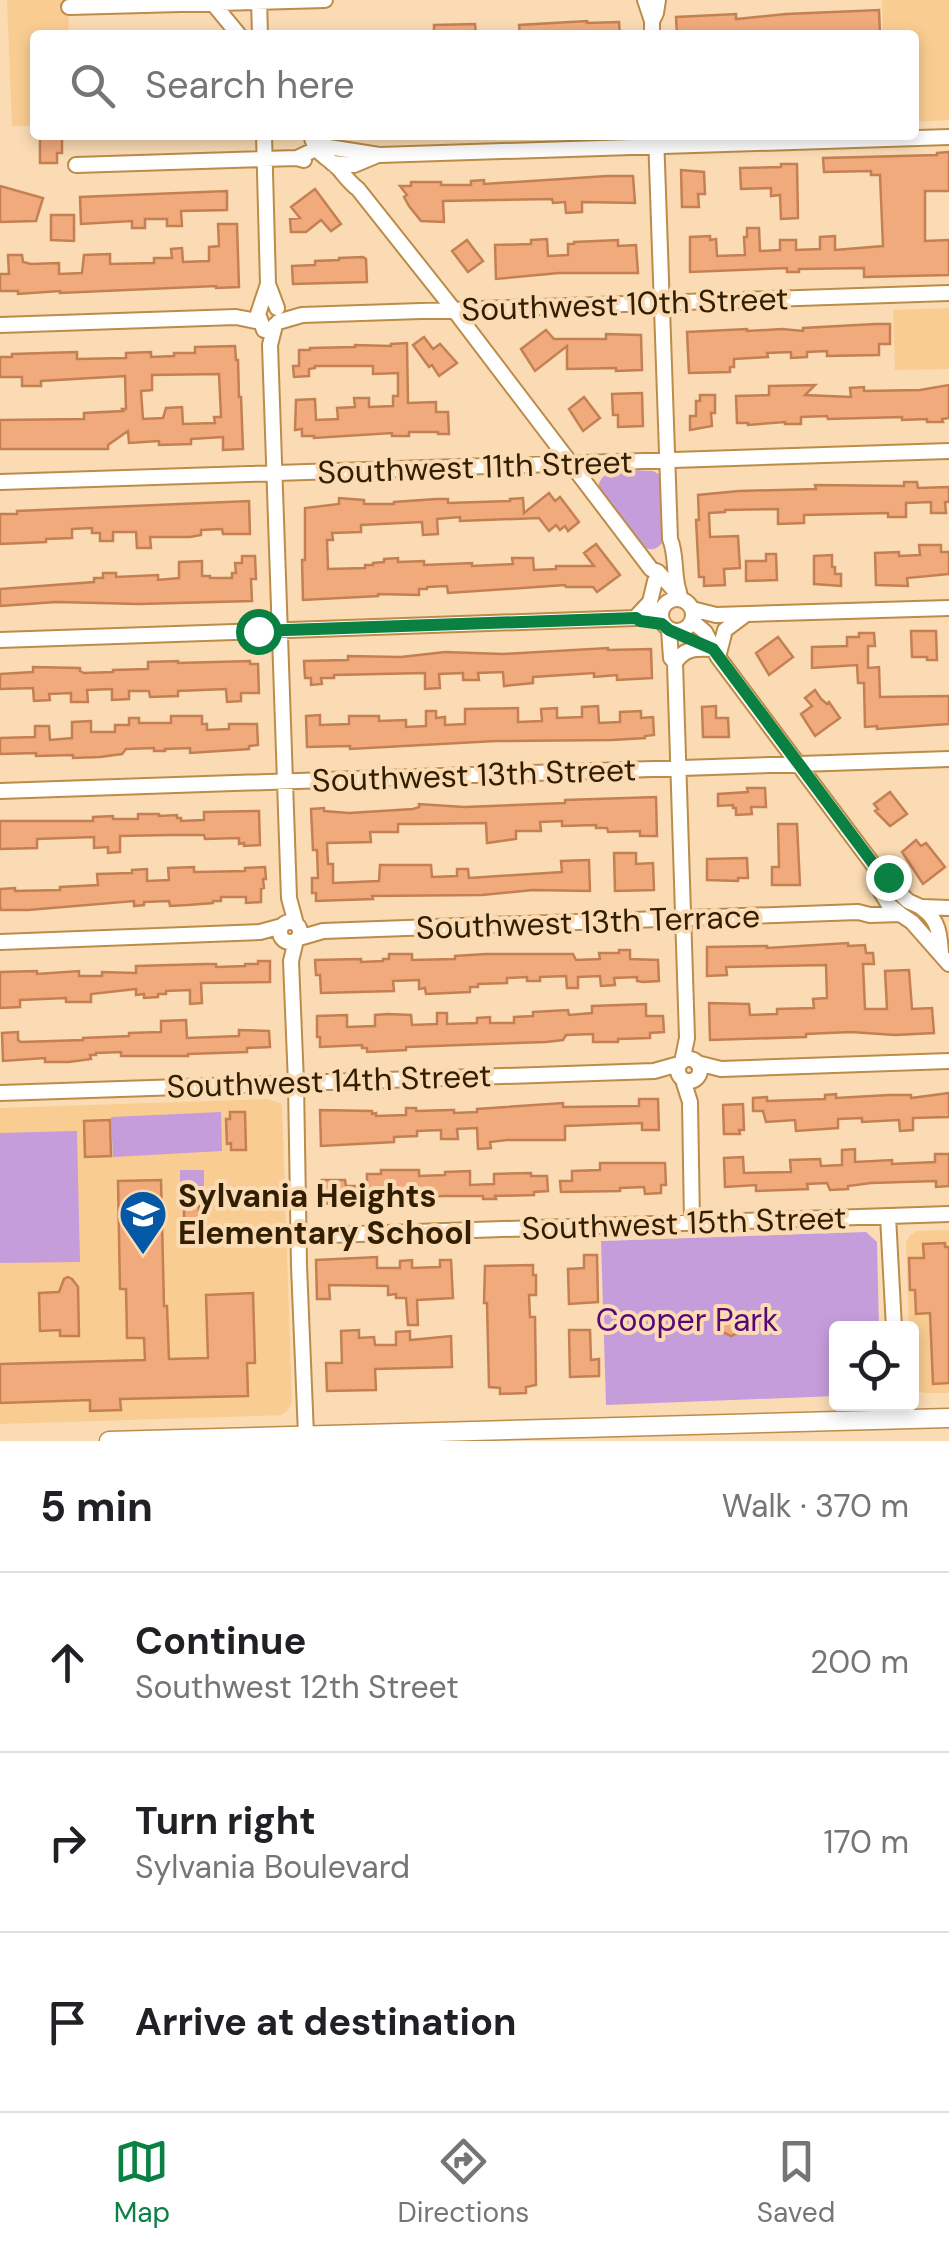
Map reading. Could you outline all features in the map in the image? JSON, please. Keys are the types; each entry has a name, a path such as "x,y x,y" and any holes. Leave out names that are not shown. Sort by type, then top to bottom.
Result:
{"street":[{"path":"69,7 325,0"},
{"path":"645,0 652,28"},
{"path":"652,28 658,0"},
{"path":"259,1 260,30"},
{"path":"212,2 236,30"},
{"path":"919,136 949,136"},
{"path":"264,140 306,1435"},
{"path":"0,640 636,618 666,620 685,630 689,610 675,578 670,539 656,140 378,155 331,152 296,158 76,165"},
{"path":"331,152 378,155"},
{"path":"331,152 357,188"},
{"path":"331,152 640,554 653,575 675,663"},
{"name":"Southwest 10th Street","path":"0,325 949,293"},
{"name":"Southwest 11th Street","path":"0,482 949,451"},
{"path":"640,554 660,553 670,539"},
{"path":"653,575 658,572 689,610 716,653 878,870 943,923 945,959"},
{"path":"636,618 650,602 653,575"},
{"path":"666,620 672,600 708,620 746,614 949,608"},
{"path":"716,653 725,630 746,614"},
{"path":"666,620 716,653"},
{"path":"692,1222 675,663 691,649 716,653"},
{"name":"Southwest 13th Street","path":"0,790 949,759"},
{"path":"878,870 881,892 889,904 945,959"},
{"path":"886,898 949,908"},
{"name":"Southwest 13th Terrace","path":"858,912 886,898"},
{"name":"Southwest 13th Terrace","path":"0,942 858,912 906,918 928,926 943,923"},
{"name":"Southwest 14th Street","path":"0,1092 949,1061"},
{"name":"Southwest 15th Street","path":"299,1236 949,1214"},
{"path":"888,1216 894,1321"},
{"path":"110,1441 253,1439 896,1411 949,1418"}],"shaded area":[{"path":"7,0 68,0 69,30 30,30 30,126 12,126"},
{"path":"882,0 949,0 949,120 919,122 919,30 883,30"},
{"path":"949,308 949,369 895,370 893,310"},
{"name":"Sylvania Heights Elementary School","path":"268,1099 282,1104 292,1403 287,1411 259,1416 0,1424 0,1108"},
{"path":"949,1230 949,1393 919,1391 919,1321 909,1321 906,1243 917,1231"}],"green space":[{"path":"653,471 662,480 664,540 650,549 641,544 598,488 605,475 612,472"},
{"path":"221,1112 222,1151 113,1157 111,1117"},
{"path":"77,1131 80,1262 0,1263 0,1133"},
{"path":"180,1170 204,1170 204,1201 180,1201"},
{"name":"Cooper Park","path":"866,1232 877,1242 879,1321 829,1321 829,1396 606,1405 601,1241"}],"building":[{"path":"879,10 880,30 677,30 676,17 736,14 736,19"},
{"path":"619,22 620,30 520,30 519,25"},
{"path":"475,24 476,30 434,30 434,25"},
{"path":"40,140 62,140 57,163 40,163"},
{"path":"949,152 949,191 925,191 925,241 949,240 949,275 864,277 864,268 690,272 690,237 716,239 717,256 745,255 747,228 759,228 760,251 780,250 780,240 796,240 796,250 820,249 820,237 835,236 835,250 883,246 880,175 871,175 871,171 824,172 823,158"},
{"path":"797,164 798,218 781,219 780,195 771,196 771,188 741,189 740,168"},
{"path":"681,170 704,172 705,194 698,194 699,207 682,207"},
{"path":"633,176 635,203 582,202 582,212 566,213 565,202 553,203 552,199 443,201 444,222 421,221 400,186 411,186 411,182 471,185 471,181 484,180 484,184"},
{"path":"0,186 43,198 36,221 0,222"},
{"path":"315,189 341,224 331,231 321,220 306,232 291,232 290,219 300,218 291,207"},
{"path":"227,191 227,210 181,211 182,226 167,226 167,219 145,219 145,228 132,228 132,221 81,224 80,197"},
{"path":"51,215 74,215 74,241 51,240"},
{"path":"218,224 237,224 239,287 18,294 0,291 0,274 9,274 8,255 22,255 23,262 31,264 59,263 59,274 82,273 84,255 110,254 110,264 154,263 154,258 172,258 171,249 182,248 183,262 209,261 209,247 219,246"},
{"path":"547,239 548,256 568,255 568,244 574,242 618,240 618,246 636,245 638,273 559,273 496,279 495,245 531,244 531,240"},
{"path":"467,240 483,261 468,272 452,251"},
{"path":"363,257 367,282 293,284 292,266"},
{"path":"890,324 890,344 879,344 879,355 827,356 827,351 791,358 791,352 767,353 768,357 734,359 730,372 689,373 687,332 803,331"},
{"path":"546,330 554,339 641,335 642,370 567,369 567,346 535,371 521,349"},
{"path":"424,337 433,349 440,344 457,363 439,376 413,345"},
{"path":"407,343 408,403 436,402 436,412 448,412 449,434 409,432 409,436 392,433 314,438 302,436 302,429 295,430 296,400 315,399 316,420 338,419 337,408 355,407 354,398 369,398 369,407 393,406 393,396 398,396 398,373 373,374 373,366 315,366 309,369 309,376 294,377 299,350"},
{"path":"235,346 243,449 223,450 223,437 191,439 191,444 129,443 128,431 108,449 0,449 0,420 84,419 84,413 126,409 125,376 41,381 41,386 22,386 22,377 0,377 0,357 77,352 77,359 126,358 126,353 151,352 151,357 174,356 195,353 195,347","holes":["219,374 221,417 214,417 215,423 183,424 182,407 166,408 163,418 143,419 141,391 152,390 152,375"]},
{"path":"815,385 805,395 851,397 850,388 920,390 949,385 949,418 927,422 902,417 827,416 801,417 801,424 737,423 736,396 769,395 769,386"},
{"path":"642,393 643,426 618,427 612,394"},
{"path":"700,395 715,395 712,426 690,430 690,416 696,416"},
{"path":"584,397 600,418 583,431 569,409"},
{"path":"904,482 917,482 918,488 949,487 946,513 931,513 931,502 906,503 906,517 888,517 888,513 804,515 804,523 778,524 778,509 709,513 710,537 738,536 740,568 724,569 725,585 704,586 704,577 699,577 698,495 816,489 815,485 904,486"},
{"path":"549,493 555,501 560,497 579,522 568,531 565,526 560,530 556,525 549,531 539,518 437,519 438,534 423,535 422,522 361,525 361,532 332,533 333,540 327,540 328,569 365,568 384,559 398,558 398,562 424,561 424,565 472,566 513,564 512,558 533,558 534,570 594,566 584,553 596,544 620,575 597,592 593,587 565,585 448,593 447,586 419,589 419,595 303,600 305,508 339,504 339,498 364,500 364,504 394,504 436,499 448,499 448,503 523,498 524,513"},
{"path":"249,501 250,534 201,530 201,535 190,537 150,537 151,548 137,548 136,532 113,532 113,541 100,541 100,533 92,533 92,528 72,529 72,538 0,544 0,514 17,511"},
{"path":"919,545 941,545 941,552 949,552 949,574 907,578 908,586 876,585 875,553 920,555"},
{"path":"766,554 776,554 777,580 746,581 746,561 766,561"},
{"path":"832,555 835,574 841,574 841,586 814,584 814,556"},
{"path":"242,556 255,556 252,601 0,606 0,589 94,582 94,578 103,578 103,573 116,573 116,577 158,575 158,580 179,578 179,562 202,561 202,576 232,578 235,563 242,563"},
{"path":"911,631 936,631 937,660 912,657"},
{"path":"859,633 874,633 875,646 868,646 868,668 879,667 880,697 949,696 949,724 865,727 864,683 858,683 857,665 812,668 812,647 847,646 847,637 859,637"},
{"path":"778,637 793,657 769,675 756,653"},
{"path":"651,649 652,678 617,680 617,675 594,677 594,673 533,677 533,683 504,686 503,672 478,673 479,680 463,680 463,673 439,674 440,688 425,689 425,673 334,675 321,678 322,684 311,685 311,678 305,678 304,661 348,660 348,656"},
{"path":"148,662 258,664 259,693 241,693 241,701 227,702 226,689 178,691 178,696 150,697 149,691 129,691 129,699 112,700 112,689 87,690 88,702 71,702 71,693 49,694 50,700 34,701 33,688 0,689 0,674 33,672 33,667 113,672 148,669"},
{"path":"815,690 840,718 815,736 801,714 812,706 805,698"},
{"path":"598,706 599,723 620,722 620,712 641,711 641,718 653,717 654,735 612,740 307,747 306,716 320,715 320,725 349,724 349,716 379,716 379,721 406,720 406,727 426,726 426,711 436,711 436,718 445,717 445,725 465,724 465,709 518,708 518,722 542,721 541,709 557,708 557,718 582,717 582,707"},
{"path":"716,706 716,718 728,718 729,737 703,737 702,707"},
{"path":"171,716 202,716 207,730 229,729 229,724 257,724 258,745 190,753 190,748 126,749 122,754 73,758 0,754 0,738 35,737 35,726 49,726 50,740 72,738 72,722 91,721 91,732 115,732 115,725 129,725 129,718 139,718 139,723 171,723"},
{"path":"747,788 765,788 766,807 751,807 752,814 736,815 733,805 718,806 718,794 748,792"},
{"path":"890,792 907,814 890,826 875,811 878,809 874,804"},
{"path":"656,797 657,836 640,836 640,831 608,832 596,825 562,826 562,821 540,822 541,831 516,831 516,839 487,843 486,823 398,824 398,832 370,832 371,842 327,843 333,883 379,881 380,865 431,865 432,877 457,876 457,869 468,869 469,878 562,872 561,861 589,860 590,891 533,890 316,901 316,893 312,893 312,878 318,878 311,809 349,813 413,809 419,804 464,807"},
{"path":"259,811 260,845 244,846 239,844 239,838 170,835 120,836 120,852 108,853 108,847 94,848 94,837 37,839 37,848 0,849 0,821 93,821 93,817 138,819 138,814 159,814 177,815 181,821 204,820 204,812"},
{"path":"778,824 797,824 800,885 772,885 772,867 779,867"},
{"path":"916,840 921,846 926,843 945,867 923,884 902,852"},
{"path":"614,853 636,853 636,864 653,863 654,890 615,891"},
{"path":"747,858 748,878 707,880 707,859"},
{"path":"194,867 194,872 198,872 265,867 261,902 246,903 246,897 221,897 221,901 213,903 170,906 169,901 134,906 134,901 28,910 1,910 0,906 0,889 60,890 98,885 97,874 147,869 147,881 169,880 168,868"},
{"path":"865,945 866,953 873,953 874,964 863,964 865,1009 887,1009 885,971 909,970 912,1009 932,1008 934,1033 851,1032 710,1040 709,1003 749,1004 750,1015 777,1014 777,1009 814,1008 813,999 827,998 826,965 726,967 727,975 707,976 707,947"},
{"path":"630,950 630,959 658,960 659,981 614,978 615,985 601,986 600,976 578,977 578,988 567,988 566,976 540,977 540,981 507,978 507,983 470,987 470,992 426,994 425,988 419,989 419,980 393,981 394,991 321,993 315,960 383,961 389,959 389,954 412,954 412,960 486,954 573,954 576,960 600,959 599,953"},
{"path":"270,961 270,982 201,983 202,1003 190,1004 190,990 166,991 158,997 144,998 144,994 136,995 136,989 91,994 91,1002 66,1002 66,998 20,1000 20,1007 0,1008 0,972 79,971 79,976 102,976 102,972 136,973 136,966 245,966"},
{"path":"646,1004 646,1016 663,1016 664,1032 618,1042 593,1042 593,1034 566,1035 563,1040 546,1042 367,1052 362,1045 320,1047 317,1037 317,1016 347,1015 347,1027 375,1026 375,1015 388,1014 411,1015 412,1025 437,1024 437,1013 447,1013 447,1024 477,1023 477,1018 490,1017 490,1023 514,1023 514,1017 533,1016 533,1012 568,1010 569,1015 592,1013 592,1006"},
{"path":"186,1020 187,1038 239,1036 239,1030 269,1031 270,1047 188,1056 121,1056 121,1052 96,1053 90,1055 91,1059 69,1062 45,1062 45,1058 3,1061 2,1033 18,1032 21,1042 83,1040 161,1032 161,1021"},
{"path":"949,1093 949,1117 913,1118 913,1130 900,1131 899,1120 862,1122 862,1118 838,1119 838,1128 796,1131 795,1120 766,1122 763,1111 753,1111 753,1098 825,1099 825,1095 836,1094 836,1098 911,1098"},
{"path":"639,1099 658,1099 659,1130 642,1130 642,1123 565,1126 565,1140 507,1140 490,1142 491,1148 478,1149 477,1128 457,1129 458,1139 441,1139 441,1130 417,1131 417,1136 394,1137 394,1142 321,1146 320,1110 406,1115 406,1108 454,1113 563,1103 563,1107 639,1106"},
{"path":"743,1104 744,1130 739,1130 740,1134 724,1134 723,1105"},
{"path":"230,1112 245,1112 246,1150 231,1150 231,1143 227,1144 226,1119 230,1119"},
{"path":"110,1120 111,1156 85,1157 84,1121"},
{"path":"855,1149 855,1162 892,1160 892,1164 935,1162 935,1154 949,1154 949,1186 936,1187 936,1181 871,1183 830,1190 827,1183 784,1190 756,1191 756,1185 725,1187 724,1158 743,1157 744,1173 791,1172 790,1160 820,1159 821,1166 842,1165 842,1150"},
{"path":"600,1163 665,1163 666,1185 661,1185 661,1193 645,1194 644,1187 561,1192 560,1181 572,1181 572,1171 600,1170"},
{"path":"381,1170 419,1170 419,1176 470,1171 470,1185 494,1184 494,1174 531,1173 547,1176 548,1191 495,1196 496,1199 406,1197 323,1204 322,1180 345,1180 346,1186 367,1186 367,1174 381,1174"},
{"path":"161,1180 169,1359 208,1358 206,1295 253,1293 255,1363 247,1363 248,1396 120,1399 121,1410 90,1411 90,1400 0,1403 0,1364 145,1360 144,1338 127,1338 126,1289 120,1289 118,1181"},
{"path":"184,1206 199,1206 198,1232 184,1232"},
{"path":"945,1243 949,1247 949,1383 933,1384 930,1313 916,1314 909,1258 924,1258 923,1244"},
{"path":"584,1255 597,1255 598,1302 569,1304 568,1269 584,1268"},
{"path":"377,1257 377,1268 400,1268 400,1261 412,1260 412,1268 440,1267 440,1260 451,1260 453,1298 417,1300 418,1325 408,1325 406,1298 388,1295 388,1286 329,1285 330,1299 317,1299 316,1260"},
{"path":"533,1265 536,1295 529,1295 530,1317 535,1317 536,1385 526,1387 526,1393 500,1394 500,1388 489,1387 485,1266"},
{"path":"68,1277 78,1287 79,1336 60,1336 60,1330 40,1331 39,1293 59,1292"},
{"path":"731,1314 740,1320 741,1331 731,1336 721,1331 721,1320"},
{"path":"359,1330 359,1338 374,1337 375,1345 396,1345 396,1332 410,1331 410,1340 451,1336 452,1367 375,1369 376,1390 327,1391 326,1363 342,1363 341,1331"},
{"path":"569,1330 590,1330 591,1360 599,1359 599,1376 570,1377"}],"place":[{"name":"Sylvania Heights Elementary School","path":"143,1256"}],"route":[{"path":"258,631 636,618 662,624 713,649 878,870 888,877"}]}
